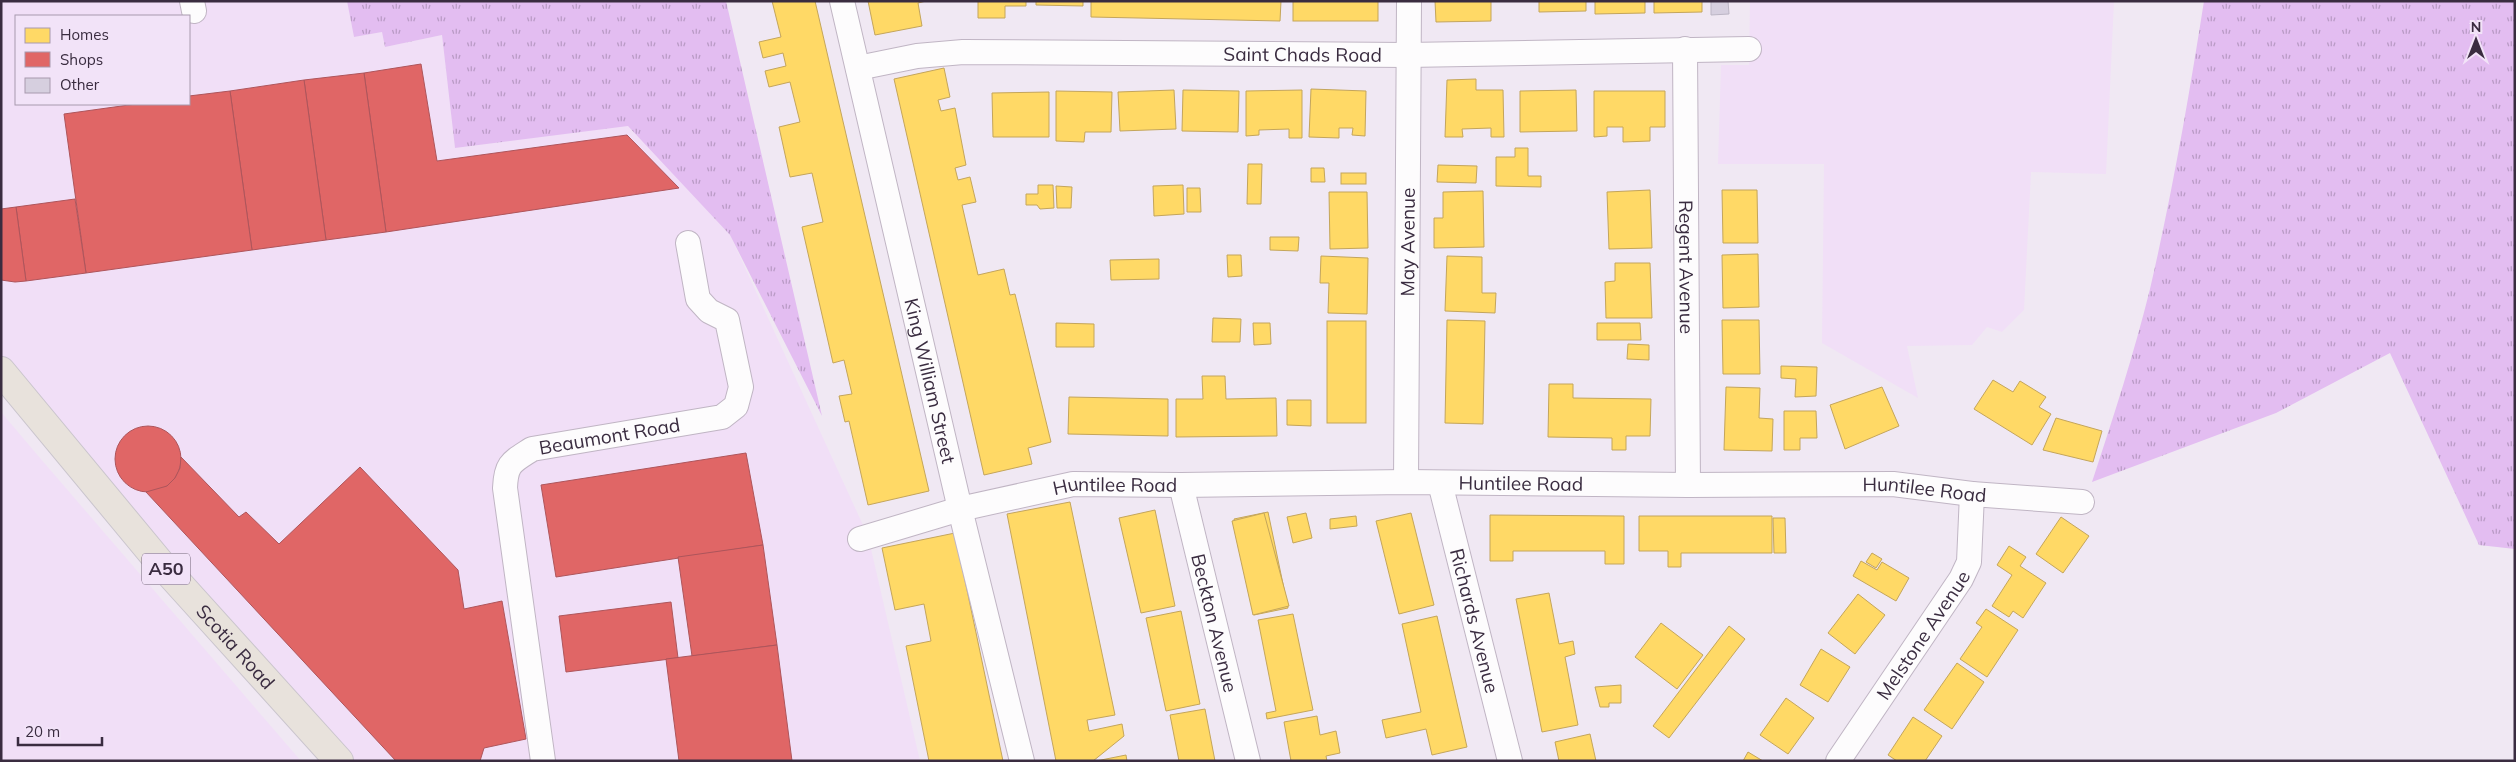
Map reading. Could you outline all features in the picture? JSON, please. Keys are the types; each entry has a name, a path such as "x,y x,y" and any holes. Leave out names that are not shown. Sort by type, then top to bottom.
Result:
{"main road":[{"name":"Scotia Road","path":"1,371 161,564 339,761"}],"street":[{"name":"King William Street","path":"842,1 960,509 1022,761"},
{"name":"May Avenue","path":"1406,482 1407,55 1409,1"},
{"name":"Regent Avenue","path":"1685,49 1688,485"},
{"name":"Saint Chads Road","path":"858,68 917,56 962,52 1407,55 1750,49"},
{"name":"Beaumont Road","path":"543,761 505,488 506,471 516,460 532,449 722,417 736,406 741,387 727,320 709,311 698,299 688,243"},
{"name":"Huntilee Road","path":"860,539 960,509 1073,484 1181,486 1406,482 1688,485 1893,484 1972,494 2082,502"},
{"name":"Richards Avenue","path":"1440,483 1510,761"},
{"name":"Beckton Avenue","path":"1181,486 1248,761"},
{"name":"Melstone Avenue","path":"1838,761 1961,579 1969,562 1972,494"}],"shaded area":[{"path":"1,1 347,1 354,37 382,32 385,47 442,35 455,148 628,125 730,235 868,536 920,761 339,761 1,370"},
{"path":"1750,1 2114,1 2106,174 2031,172 2024,310 2002,332 1987,327 1972,345 1907,346 1918,398 1822,343 1824,164 1718,164 1721,65 1749,65"},
{"path":"1,412 40,458 301,761 1,761"}],"green space":[{"path":"347,1 726,1 822,416 730,235 628,126 455,148 442,35 385,47 382,32 354,37"},
{"path":"2204,1 2515,1 2515,549 2479,545 2390,353 2276,413 2092,482 2130,362 2150,289 2180,145"}],"building: Homes":[{"path":"772,1 815,1 929,491 868,505 849,421 845,422 839,396 852,394 844,360 833,363 802,227 823,222 812,173 790,177 779,127 800,122 790,82 769,87 765,71 786,66 783,53 763,58 759,42 781,37"},
{"path":"868,1 926,1 918,3 922,26 875,35"},
{"path":"978,1 1026,1 1026,6 1005,6 1005,18 978,18"},
{"path":"1036,1 1083,1 1083,6 1036,5"},
{"path":"1091,1 1281,1 1280,21 1091,17"},
{"path":"1293,1 1378,1 1378,21 1293,21"},
{"path":"1435,1 1491,1 1491,21 1436,22"},
{"path":"1539,1 1586,1 1586,11 1539,12"},
{"path":"1595,1 1645,1 1645,13 1595,14"},
{"path":"1654,1 1702,1 1702,12 1654,13"},
{"path":"944,68 950,97 938,100 941,111 955,108 966,165 955,168 958,180 970,177 976,202 962,205 978,275 1004,269 1010,295 1015,294 1051,442 1028,448 1032,464 984,475 894,79"},
{"path":"1476,79 1476,90 1503,90 1504,137 1491,137 1491,128 1462,129 1463,137 1445,137 1447,80"},
{"path":"1311,89 1366,91 1365,136 1352,135 1353,128 1339,128 1339,138 1309,137"},
{"path":"1174,90 1176,129 1120,131 1118,92"},
{"path":"1183,90 1239,91 1238,132 1182,131"},
{"path":"1302,90 1302,138 1289,138 1289,129 1259,130 1259,135 1246,136 1246,91"},
{"path":"1576,90 1577,131 1520,132 1520,91"},
{"path":"1056,91 1112,92 1111,132 1085,132 1084,142 1056,141"},
{"path":"1594,91 1665,91 1665,127 1650,127 1650,141 1623,142 1623,127 1607,127 1607,136 1594,137"},
{"path":"1049,92 1049,137 993,137 992,93"},
{"path":"1515,148 1528,148 1528,176 1541,176 1541,187 1496,186 1496,157 1515,157"},
{"path":"1248,164 1262,164 1261,204 1247,204"},
{"path":"1438,165 1477,166 1476,183 1437,182"},
{"path":"1311,168 1324,168 1325,182 1311,182"},
{"path":"1341,173 1366,173 1366,184 1341,184"},
{"path":"1038,185 1053,185 1054,208 1040,209 1037,205 1026,205 1026,194 1038,194"},
{"path":"1183,185 1184,214 1154,216 1153,186"},
{"path":"1056,186 1072,187 1071,208 1057,208"},
{"path":"1187,188 1200,188 1201,212 1187,212"},
{"path":"1650,190 1652,248 1609,249 1607,192"},
{"path":"1722,190 1757,190 1758,243 1723,243"},
{"path":"1483,191 1484,247 1434,248 1434,218 1443,218 1443,192"},
{"path":"1329,192 1367,192 1368,248 1330,249"},
{"path":"1270,237 1299,237 1298,251 1270,250"},
{"path":"1758,254 1759,307 1723,308 1722,255"},
{"path":"1227,255 1241,255 1242,276 1228,277"},
{"path":"1321,256 1368,258 1367,314 1328,313 1329,283 1320,283"},
{"path":"1447,256 1482,257 1482,293 1496,293 1495,313 1445,311"},
{"path":"1159,259 1159,279 1111,280 1110,260"},
{"path":"1615,263 1650,263 1652,318 1606,318 1605,282 1615,281"},
{"path":"1213,318 1241,319 1240,342 1212,342"},
{"path":"1447,320 1485,321 1483,424 1445,423"},
{"path":"1722,320 1759,320 1760,374 1723,374"},
{"path":"1327,321 1366,321 1366,423 1327,423"},
{"path":"1056,323 1094,324 1094,347 1056,347"},
{"path":"1253,323 1270,323 1271,344 1254,345"},
{"path":"1597,323 1640,323 1641,340 1597,340"},
{"path":"1628,344 1649,345 1649,360 1627,359"},
{"path":"1781,366 1817,367 1816,396 1795,397 1796,379 1781,378"},
{"path":"1202,376 1225,376 1226,399 1276,398 1277,436 1176,437 1176,399 1203,399"},
{"path":"1993,380 2013,392 2020,381 2046,397 2039,407 2051,414 2032,445 1974,409"},
{"path":"1549,384 1573,384 1573,398 1651,399 1650,436 1626,436 1626,450 1612,450 1612,438 1548,437"},
{"path":"1726,387 1760,388 1759,418 1773,419 1772,451 1724,450"},
{"path":"1882,387 1899,426 1845,449 1830,405"},
{"path":"1069,397 1168,399 1168,436 1068,434"},
{"path":"1287,400 1311,400 1311,426 1287,425"},
{"path":"1784,411 1816,411 1817,438 1800,438 1800,450 1784,450"},
{"path":"2056,418 2102,431 2093,462 2043,450"},
{"path":"1070,502 1115,715 1087,720 1089,731 1122,724 1124,736 1093,761 1056,761 1007,514"},
{"path":"1155,510 1175,606 1141,613 1119,518"},
{"path":"1268,512 1288,608 1254,615 1234,519"},
{"path":"1264,513 1289,606 1253,615 1232,521"},
{"path":"1306,513 1312,538 1293,543 1287,517"},
{"path":"1411,513 1434,605 1399,614 1376,521"},
{"path":"1490,515 1624,516 1624,564 1605,564 1605,551 1513,551 1513,561 1490,561"},
{"path":"1356,516 1357,526 1330,529 1330,519"},
{"path":"1639,516 1772,516 1772,553 1681,553 1681,567 1668,567 1668,551 1639,551"},
{"path":"2061,517 2089,536 2063,573 2036,554"},
{"path":"1773,518 1785,518 1786,553 1774,553"},
{"path":"955,533 1003,761 929,761 906,646 931,641 924,604 895,610 882,548"},
{"path":"2009,546 2026,557 2020,566 2046,583 2023,618 2013,611 2009,617 1992,606 2012,575 1997,565"},
{"path":"1872,553 1882,559 1876,568 1866,562"},
{"path":"1861,561 1877,570 1882,562 1909,578 1896,601 1853,576"},
{"path":"1549,593 1559,644 1573,641 1575,654 1565,657 1578,725 1542,732 1516,599"},
{"path":"1858,594 1885,615 1855,654 1828,633"},
{"path":"1986,609 2018,630 1987,677 1960,659 1982,627 1976,623"},
{"path":"1181,611 1200,704 1166,711 1146,618"},
{"path":"1293,614 1313,710 1267,719 1266,713 1276,711 1258,620"},
{"path":"1437,616 1467,747 1432,755 1426,729 1386,738 1382,720 1421,712 1402,624"},
{"path":"1661,623 1703,655 1677,689 1635,657"},
{"path":"1729,626 1745,639 1669,738 1653,726"},
{"path":"1821,649 1850,667 1828,702 1800,685"},
{"path":"1957,663 1984,682 1952,729 1924,710"},
{"path":"1621,685 1621,703 1609,703 1609,707 1600,707 1595,687"},
{"path":"1786,698 1814,718 1788,754 1760,735"},
{"path":"1205,709 1215,761 1179,761 1170,715"},
{"path":"1317,716 1320,735 1336,731 1340,753 1326,756 1327,761 1291,761 1284,722"},
{"path":"1913,717 1942,736 1925,761 1897,761 1888,755"},
{"path":"1590,734 1596,761 1559,761 1555,742"},
{"path":"1748,752 1763,761 1743,761"},
{"path":"1126,755 1127,761 1096,761"}],"building: Shops":[{"path":"421,64 437,161 627,135 679,188 386,232 364,73"},
{"path":"364,73 386,232 326,240 304,80"},
{"path":"304,80 326,240 252,250 230,91"},
{"path":"230,91 252,250 86,273 64,114 129,105 190,105 190,96"},
{"path":"75,199 86,273 26,281 16,207"},
{"path":"16,207 26,281 15,282 1,280 1,209"},
{"path":"148,426 161,429 171,436 178,446 181,459 178,472 171,482 161,489 148,492 135,489 125,482 118,472 115,459 118,446 125,436 135,429"},
{"path":"746,453 763,545 556,577 541,485"},
{"path":"181,457 239,517 246,512 279,544 360,467 458,570 464,609 502,601 526,739 484,748 480,761 396,761 146,492 167,486 175,478 180,468"},
{"path":"763,545 777,645 692,656 678,557"},
{"path":"671,602 678,658 566,672 559,616"},
{"path":"777,645 792,761 679,761 666,659"}],"building: Other":[{"path":"1711,1 1728,1 1729,14 1711,15"}]}
